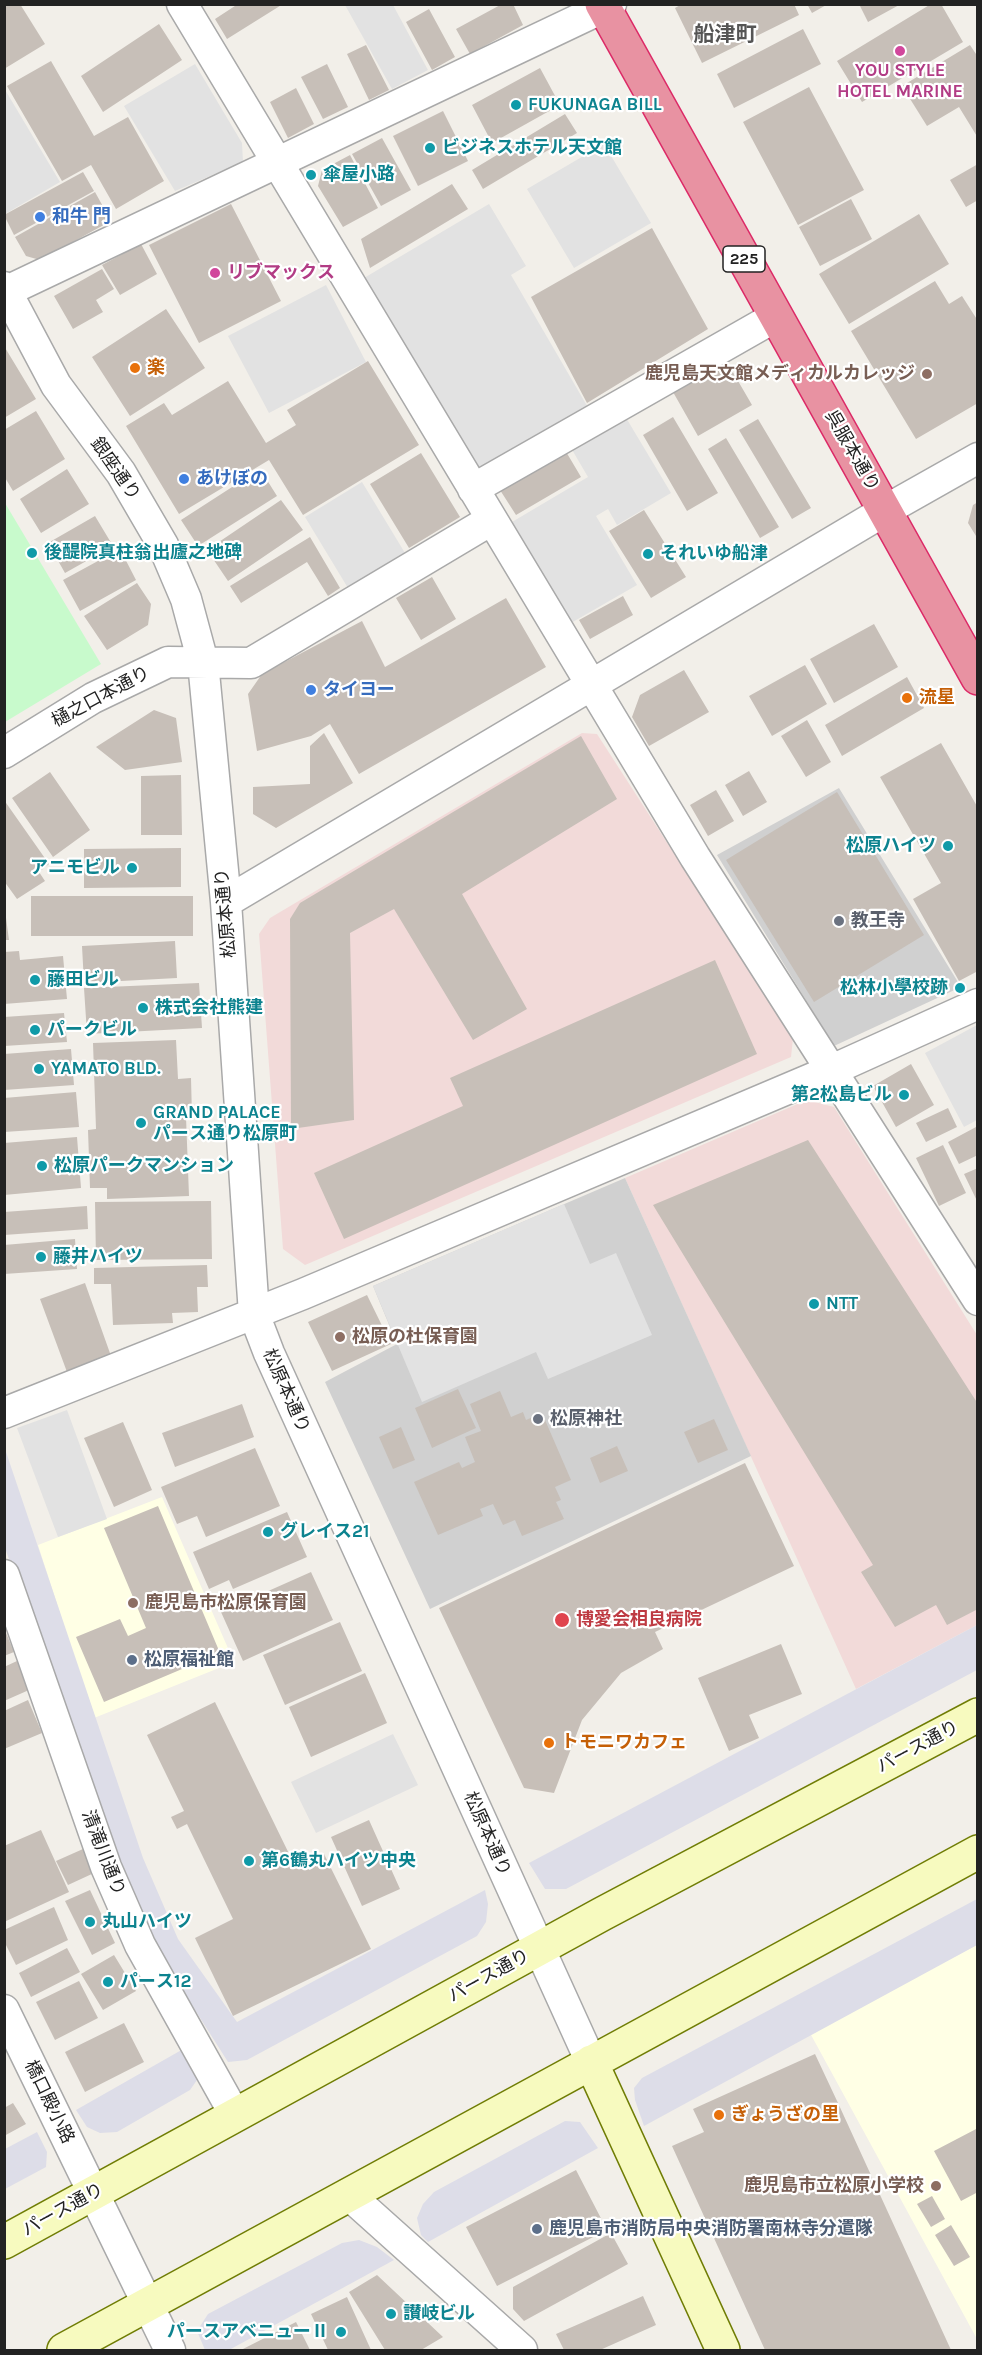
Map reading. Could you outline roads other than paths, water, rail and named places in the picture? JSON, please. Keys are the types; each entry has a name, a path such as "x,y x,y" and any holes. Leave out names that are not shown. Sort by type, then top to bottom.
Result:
{"highway":[{"name":"呉服本通り","path":"605,6 978,678"}],"street":[{"path":"182,4 695,857 832,1070 968,1261 978,1300"},
{"path":"6,289 277,164 605,6"},
{"name":"銀座通り","path":"6,289 56,386 121,473 163,545 186,599 203,662"},
{"path":"473,489 776,317"},
{"path":"226,902 886,510 978,458"},
{"name":"樋之口本通り","path":"4,753 93,698 168,662 251,663 491,520"},
{"name":"松原本通り","path":"203,662 226,902 255,1314 268,1353 591,2062"},
{"path":"4,1413 255,1314 832,1070 978,1004"},
{"name":"清滝川通り","path":"4,1575 106,1867 140,1945 234,2115"},
{"name":"パース通り","path":"4,2242 538,1949 978,1715"},
{"path":"64,2350 978,1852"},
{"name":"橋口殿小路","path":"4,2010 95,2192 170,2350"},
{"path":"591,2062 723,2350"},
{"path":"348,2194 522,2350"}],"place":[{"name":"YOU STYLE HOTEL MARINE","path":"900,51"},
{"name":"FUKUNAGA BILL","path":"516,105"},
{"name":"ビジネスホテル天文館","path":"430,148"},
{"name":"傘屋小路","path":"311,175"},
{"name":"和牛 門","path":"40,217"},
{"name":"リブマックス","path":"215,273"},
{"name":"楽","path":"135,368"},
{"name":"鹿児島天文館メディカルカレッジ","path":"927,374"},
{"name":"あけぼの","path":"184,479"},
{"name":"後醍院真柱翁出廬之地碑","path":"32,553"},
{"name":"それいゆ船津","path":"648,554"},
{"name":"タイヨー","path":"311,690"},
{"name":"流星","path":"907,698"},
{"name":"松原ハイツ","path":"948,846"},
{"name":"アニモビル","path":"132,868"},
{"name":"教王寺","path":"839,921"},
{"name":"藤田ビル","path":"35,980"},
{"name":"松林小學校跡","path":"960,988"},
{"name":"株式会社熊建","path":"143,1008"},
{"name":"パークビル","path":"35,1030"},
{"name":"YAMATO BLD.","path":"39,1069"},
{"name":"第2松島ビル","path":"904,1095"},
{"name":"GRAND PALACE パース通り松原町","path":"141,1123"},
{"name":"松原パークマンション","path":"42,1166"},
{"name":"藤井ハイツ","path":"41,1257"},
{"name":"NTT","path":"814,1304"},
{"name":"松原の杜保育園","path":"340,1337"},
{"name":"松原神社","path":"538,1419"},
{"name":"グレイス21","path":"268,1532"},
{"name":"鹿児島市松原保育園","path":"133,1603"},
{"name":"博愛会相良病院","path":"562,1620"},
{"name":"松原福祉館","path":"132,1660"},
{"name":"トモニワカフェ","path":"549,1743"},
{"name":"第6鶴丸ハイツ中央","path":"249,1861"},
{"name":"丸山ハイツ","path":"90,1922"},
{"name":"パース12","path":"108,1982"},
{"name":"ぎょうざの里","path":"719,2115"},
{"name":"鹿児島市立松原小学校","path":"936,2186"},
{"name":"鹿児島市消防局中央消防署南林寺分遣隊","path":"537,2229"},
{"name":"讃岐ビル","path":"391,2314"},
{"name":"パースアベニューⅡ","path":"341,2332"}],"district":[{"name":"船津町","path":"725,35"}]}
